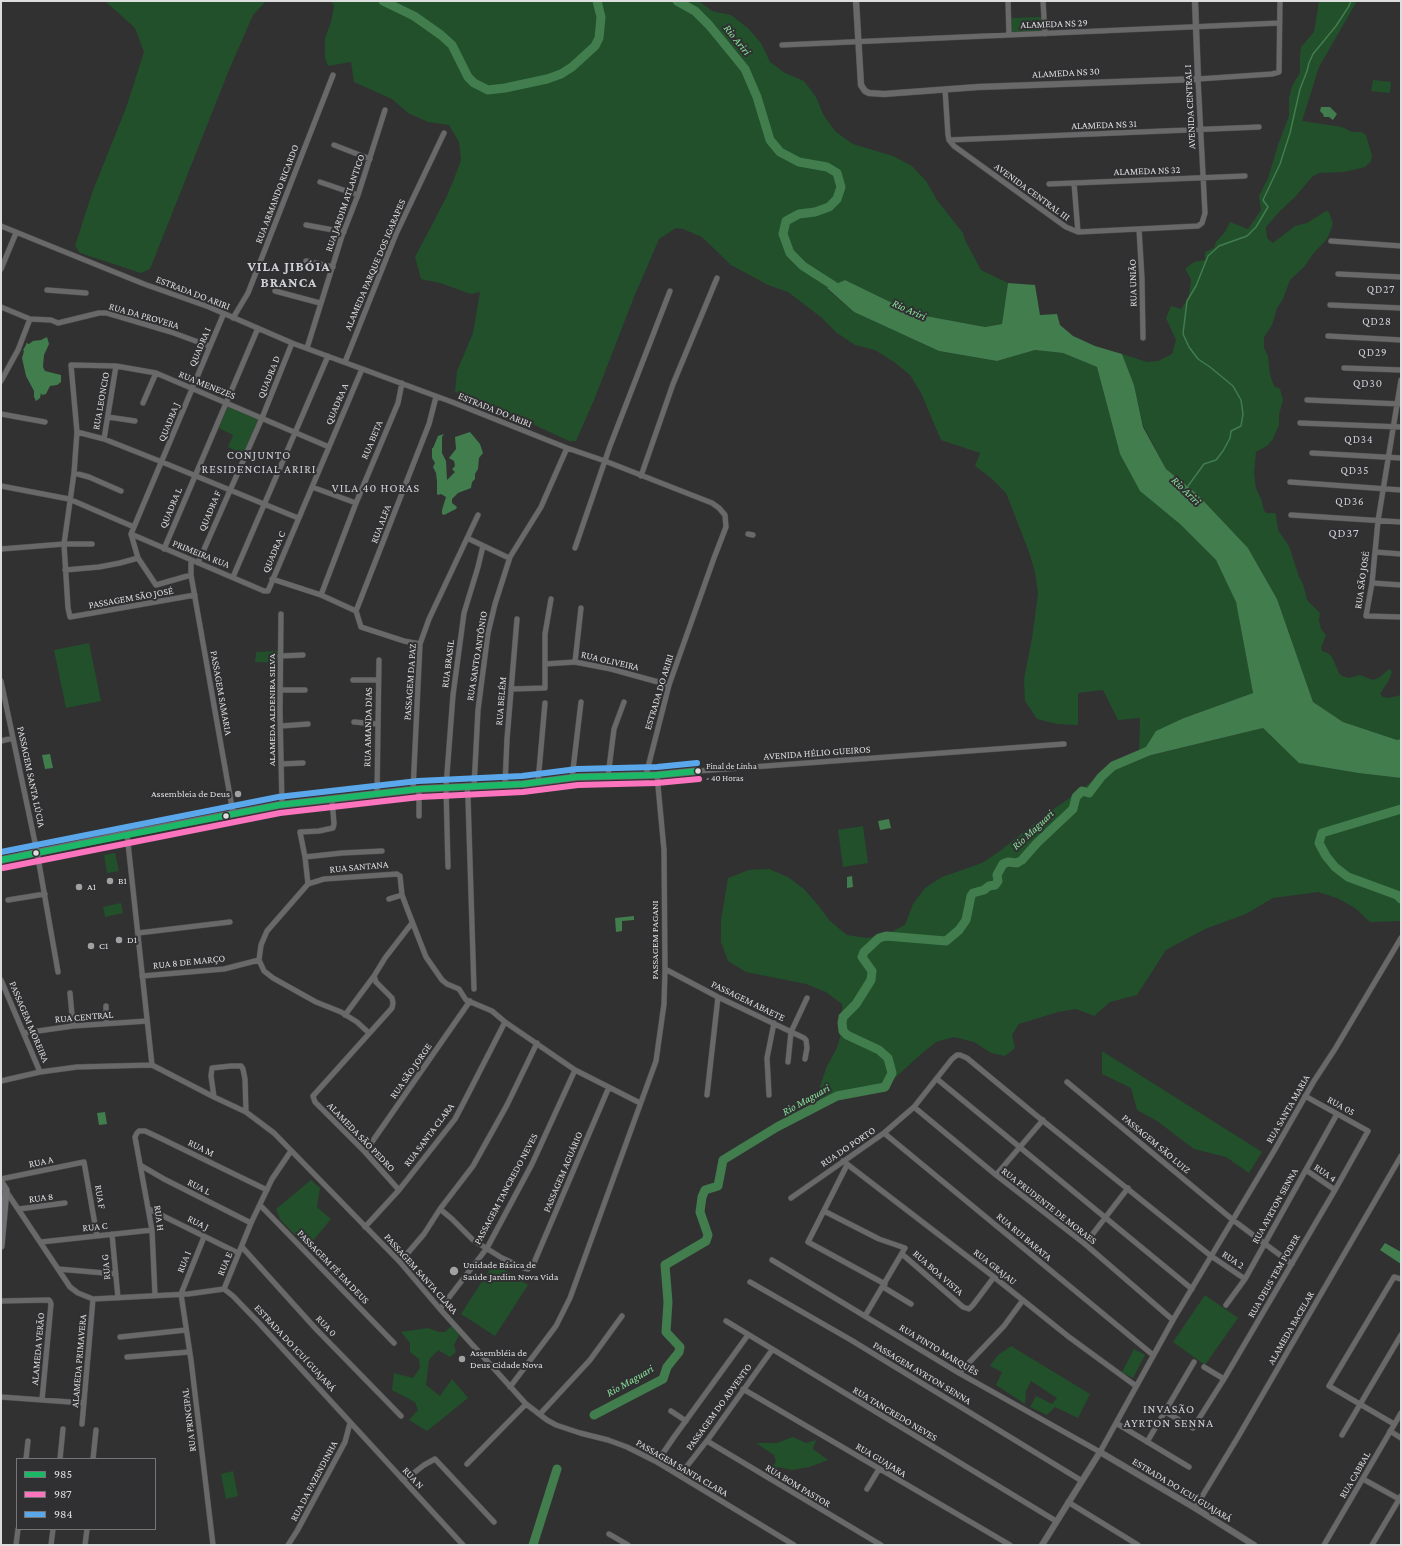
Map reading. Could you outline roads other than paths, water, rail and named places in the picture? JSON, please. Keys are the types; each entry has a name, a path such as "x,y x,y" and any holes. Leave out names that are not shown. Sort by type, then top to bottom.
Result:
{"main road":[{"name":"AVENIDA HÉLIO GUEIROS","path":"1,860 233,813 282,805 446,787 505,785 572,778 657,775 698,771"},
{"path":"1,1182 6,1190 1,1246"}],"street":[{"path":"856,1 858,42"},
{"path":"1008,1 1009,35"},
{"path":"1043,1 1045,34"},
{"name":"AVENIDA CENTRAL I","path":"1195,1 1205,212"},
{"path":"1280,1 1280,23"},
{"name":"ALAMEDA NS 29","path":"782,45 1280,23"},
{"name":"ALAMEDA NS 30","path":"858,42 860,80 863,89 869,93 884,94 945,89 1272,74 1280,71 1280,23"},
{"name":"RUA ARMANDO RICARDO","path":"233,318 248,293 333,75"},
{"path":"945,89 949,140"},
{"name":"RUA JARDIM ATLANTICO","path":"307,348 320,303 358,195 385,110"},
{"name":"ALAMEDA NS 31","path":"949,140 1201,130 1259,126"},
{"name":"ALAMEDA PARQUE DOS IGARAPES","path":"345,362 396,234 444,133"},
{"name":"AVENIDA CENTRAL III","path":"949,140 960,152 1060,224 1068,229 1078,232 1198,226 1202,224 1205,212"},
{"path":"334,145 370,159"},
{"name":"ALAMEDA NS 32","path":"1049,184 1245,176"},
{"path":"320,182 358,195"},
{"path":"1074,183 1078,232"},
{"path":"306,225 344,232"},
{"name":"ESTRADA DO ARIRI","path":"1,226 137,282 209,307 292,343 452,402 567,448 712,503 723,511 726,520 725,531 714,558 670,685 646,775"},
{"name":"RUA UNIÃO","path":"1139,228 1143,338"},
{"path":"1,269 16,233"},
{"path":"1331,241 1401,246"},
{"path":"306,261 333,267"},
{"path":"1338,274 1401,277"},
{"path":"641,476 673,384 717,278"},
{"path":"47,290 86,293"},
{"path":"275,291 320,303"},
{"path":"575,548 604,461 670,291"},
{"path":"1330,305 1401,308"},
{"name":"RUA DA PROVERA","path":"1,307 30,319 51,320 58,323 99,313 107,313 156,327 209,346"},
{"name":"QUADRA I","path":"192,388 224,314"},
{"path":"1,381 10,365 30,319"},
{"path":"195,475 258,328"},
{"path":"1328,336 1401,340"},
{"name":"QUADRA D","path":"230,489 262,418 292,343"},
{"path":"233,577 328,356"},
{"name":"RUA MENEZES","path":"77,432 72,365 116,366 156,373 329,447"},
{"name":"RUA LEONCIO","path":"104,439 116,366"},
{"path":"1344,368 1401,370"},
{"name":"QUADRA A","path":"312,487 362,369"},
{"path":"143,402 156,373"},
{"name":"RUA SÃO JOSÉ","path":"1401,380 1399,404 1393,427 1378,521 1372,583 1366,616 1401,618"},
{"name":"RUA BETA","path":"321,595 356,503 398,402 402,383"},
{"name":"QUADRA J","path":"162,462 192,388"},
{"name":"RUA ALFA","path":"356,611 429,424 436,397"},
{"path":"1308,400 1399,404"},
{"path":"1,414 45,422"},
{"path":"108,417 135,421"},
{"path":"1300,423 1401,428"},
{"path":"138,558 113,565 65,570 64,544 69,499 74,473 77,432 104,439 230,489 298,518"},
{"name":"RUA SANTO ANTÔNIO","path":"474,786 478,710 488,633 494,604 510,558 541,507 567,448"},
{"path":"1312,453 1401,458"},
{"path":"162,462 131,534 138,558 156,585 191,575"},
{"path":"74,473 89,477 121,491"},
{"name":"QUADRA L","path":"164,548 195,475"},
{"path":"1290,482 1401,490"},
{"path":"1,486 69,499 134,528"},
{"path":"312,487 356,503"},
{"name":"QUADRA C","path":"264,591 268,591 312,487"},
{"name":"QUADRA F","path":"198,563 230,489"},
{"path":"1291,515 1401,522"},
{"name":"PASSAGEM DA PAZ","path":"419,816 416,790 420,644 429,619 478,516"},
{"name":"PRIMEIRA RUA","path":"131,534 264,591"},
{"path":"467,538 510,558"},
{"path":"1,549 64,544 92,544"},
{"name":"RUA BRASIL","path":"448,867 446,787 454,695 464,613 483,546"},
{"path":"1375,552 1401,554"},
{"name":"PASSAGEM SAMARIA","path":"191,560 191,575 233,813"},
{"name":"PASSAGEM SÃO JOSÉ","path":"65,570 70,617 195,596"},
{"path":"272,579 321,595 356,611 361,627 404,641 420,644"},
{"path":"1372,583 1401,585"},
{"path":"511,689 545,688 545,634 551,599"},
{"path":"575,662 581,608"},
{"name":"ALAMEDA ALDENIRA SILVA","path":"281,614 280,690 282,805"},
{"name":"RUA BELÉM","path":"505,785 507,739 517,619"},
{"path":"280,656 303,655"},
{"name":"RUA AMANDA DIAS","path":"377,794 379,660"},
{"name":"RUA OLIVEIRA","path":"545,664 575,662 611,669 670,685"},
{"path":"353,680 378,680"},
{"name":"PASSAGEM SANTA LÚCIA","path":"1,682 37,852 58,972"},
{"path":"280,690 305,690"},
{"path":"572,778 581,702"},
{"path":"608,776 614,729 624,702"},
{"path":"538,782 545,703"},
{"path":"354,722 377,724"},
{"path":"281,726 308,724"},
{"path":"1,741 13,738"},
{"name":"AVENIDA HÉLIO GUEIROS","path":"698,771 1064,744"},
{"path":"281,764 303,763"},
{"name":"PASSAGEM PAGANI","path":"510,1387 556,1326 570,1298 654,1068 664,1004 665,969 664,850 657,775"},
{"path":"466,787 468,798 474,989"},
{"path":"332,799 333,828 319,831 300,832 308,884 267,931 261,945 259,960 264,971 299,993 357,1022 369,1033 392,1008 393,1003 392,998 376,982 374,976"},
{"path":"127,834 152,1065"},
{"name":"RUA SANTANA","path":"305,857 382,851"},
{"name":"RUA SANTANA","path":"308,884 324,879 397,874 400,876 402,895"},
{"path":"8,900 45,894"},
{"path":"389,899 402,895 426,957 447,984 459,989 466,1000 492,1011 505,1022 575,1070 640,1103"},
{"path":"138,933 230,922"},
{"path":"345,1015 412,923"},
{"name":"RUA SANTA MARIA","path":"1173,1320 1274,1151 1305,1096 1335,1049 1401,938"},
{"name":"RUA 8 DE MARÇO","path":"142,976 224,969 259,960"},
{"name":"PASSAGEM ABAETE","path":"665,969 806,1040 805,1059"},
{"name":"PASSAGEM MOREIRA","path":"1,980 40,1072"},
{"path":"70,993 74,1026"},
{"path":"707,1095 718,997"},
{"path":"788,1062 791,1032 807,998"},
{"name":"RUA SÃO JORGE","path":"365,1152 470,1001"},
{"path":"106,1006 106,1023"},
{"name":"RUA CENTRAL","path":"24,1033 74,1026 147,1021"},
{"name":"RUA SANTA CLARA","path":"365,1227 399,1190 455,1119 505,1022"},
{"path":"769,1095 767,1058 774,1023"},
{"name":"ALAMEDA SÃO PEDRO","path":"369,1033 314,1096 315,1102 365,1152 399,1190"},
{"path":"400,1262 424,1234 440,1209 473,1166 507,1106 537,1043"},
{"name":"RUA DO PORTO","path":"790,1198 884,1133 914,1107 957,1055 964,1056 1043,1120"},
{"name":"PASSAGEM SANTA CLARA","path":"1,1081 40,1072 77,1067 152,1065 246,1112 274,1133 400,1262 440,1309 526,1404 556,1425 608,1440 627,1447 657,1462 794,1545"},
{"path":"214,1097 211,1076 212,1068 241,1066 244,1069 246,1112"},
{"name":"PASSAGEM TANCREDO NEVES","path":"440,1309 487,1248 532,1164 575,1070"},
{"path":"937,1079 1192,1289"},
{"name":"PASSAGEM SÃO LUIZ","path":"1067,1082 1233,1220 1292,1264"},
{"name":"PASSAGEM AGUÁRIO","path":"487,1248 502,1258 524,1268 528,1269 533,1265 609,1087"},
{"name":"RUA 05","path":"1305,1096 1368,1131"},
{"name":"RUA PRUDENTE DE MORAES","path":"914,1107 996,1176 1085,1244 1173,1320"},
{"name":"RUA AYRTON SENNA","path":"1226,1305 1245,1279 1336,1114"},
{"path":"996,1176 1043,1120"},
{"name":"RUA 2","path":"1043,1120 1211,1256 1245,1279"},
{"name":"RUA M","path":"136,1144 135,1137 137,1133 139,1131 145,1131 267,1190"},
{"name":"RUA DEUS TEM PODER","path":"1164,1411 1193,1428 1224,1379 1292,1264 1368,1131"},
{"name":"RUA RUI BARATA","path":"884,1133 1153,1355"},
{"name":"RUA H","path":"136,1144 152,1230 155,1295"},
{"name":"RUA E","path":"93,1299 181,1294 224,1288 251,1223 272,1179 291,1151"},
{"name":"ALAMEDA BACELAR","path":"1194,1508 1238,1438 1401,1156"},
{"name":"RUA GRAJAU","path":"843,1161 994,1277 1069,1337 1136,1386"},
{"name":"RUA A","path":"1,1179 84,1162"},
{"name":"RUA F","path":"84,1162 97,1236"},
{"name":"RUA L","path":"140,1165 164,1179 251,1223"},
{"path":"847,1165 808,1242 884,1286 911,1304"},
{"name":"RUA 4","path":"1306,1170 1335,1190"},
{"path":"1085,1244 1128,1188"},
{"path":"6,1202 19,1210 70,1287 78,1293 93,1299"},
{"name":"RUA 8","path":"19,1210 65,1204"},
{"name":"PASSAGEM FÉ EM DEUS","path":"260,1205 394,1343"},
{"name":"RUA J","path":"149,1209 238,1253"},
{"path":"440,1209 473,1240 487,1248"},
{"name":"RUA BOA VISTA","path":"824,1211 880,1239 905,1248 902,1254 961,1305 968,1309 973,1305 994,1277"},
{"name":"RUA C","path":"40,1242 152,1230"},
{"name":"RUA G","path":"112,1234 118,1298"},
{"name":"RUA I","path":"181,1294 204,1237"},
{"name":"RUA 0","path":"242,1247 316,1329 400,1416"},
{"path":"865,1316 902,1254"},
{"name":"RUA PINTO MARQUÊS","path":"772,1260 959,1373 1100,1452"},
{"path":"58,1269 116,1274"},
{"path":"1394,1424 1329,1386 1394,1277 1401,1279"},
{"name":"PASSAGEM AYRTON SENNA","path":"750,1282 851,1340 1082,1481"},
{"name":"ESTRADA DO ICUÍ GUAJARÁ","path":"224,1288 234,1296 260,1323 350,1423"},
{"name":"RUA PRINCIPAL","path":"181,1294 213,1545"},
{"name":"ALAMEDA PRIMAVERA","path":"82,1424 93,1299"},
{"path":"959,1373 1004,1326 1023,1300"},
{"name":"ALAMEDA VERÃO","path":"1,1301 50,1301 42,1400"},
{"path":"540,1414 590,1360 622,1316"},
{"path":"1042,1545 1100,1452 1173,1320"},
{"name":"RUA TANCREDO NEVES","path":"726,1321 1056,1521"},
{"path":"120,1337 186,1330"},
{"path":"657,1462 748,1335"},
{"path":"1342,1435 1401,1336"},
{"name":"PASSAGEM DO ADVENTO","path":"680,1475 772,1350"},
{"path":"128,1357 189,1352"},
{"path":"1147,1442 1194,1362"},
{"path":"1204,1367 1224,1379"},
{"name":"RUA GUAJARA","path":"743,1390 1010,1545"},
{"path":"1,1398 84,1404"},
{"path":"467,1464 526,1404"},
{"path":"671,1411 686,1421"},
{"name":"RUA CABRAL","path":"1324,1545 1401,1413"},
{"name":"RUA N","path":"350,1423 463,1545"},
{"name":"RUA DA FAZENDINHA","path":"288,1545 345,1442 350,1423"},
{"path":"1116,1424 1190,1467"},
{"path":"60,1458 63,1429"},
{"path":"93,1458 96,1430"},
{"path":"1390,1431 1401,1438"},
{"name":"RUA BOM PASTOR","path":"706,1441 881,1545"},
{"path":"26,1458 28,1442"},
{"name":"ESTRADA DO ICUÍ GUAJARÁ","path":"1100,1452 1254,1545"},
{"path":"402,1479 410,1476 424,1465 435,1459 494,1522"},
{"path":"867,1489 879,1468"},
{"path":"1363,1478 1400,1499 1372,1545"},
{"path":"1068,1502 1138,1545"},
{"path":"16,1545 18,1530"},
{"path":"51,1545 53,1530"},
{"path":"85,1545 87,1530"},
{"path":"609,1534 628,1545"}],"water":[{"path":"1321,107 1330,107 1337,114 1333,120 1329,117 1324,117 1320,111"},
{"path":"845,280 915,314 985,327 1002,324 1008,283 1035,285 1040,315 1057,314 1060,325 1073,336 1095,346 1122,354 1134,385 1143,427 1166,469 1197,494 1248,548 1277,599 1313,702 1343,722 1397,740 1401,739 1401,778 1358,773 1299,763 1263,728 1139,758 1156,731 1184,718 1253,693 1236,602 1216,560 1180,524 1140,491 1120,454 1097,367 1063,353 1035,350 997,361 939,351 854,312 827,288"},
{"path":"47,337 49,344 44,355 43,367 45,371 61,375 61,382 57,385 50,386 46,394 42,395 41,393 40,398 36,401 34,391 26,376 22,358 23,350 26,343 29,344 33,341 41,340"},
{"path":"470,432 480,444 483,453 479,458 475,479 472,482 471,488 458,493 452,499 452,503 457,507 456,509 444,515 442,514 442,510 446,497 441,494 437,494 437,481 436,473 433,467 435,463 432,458 432,448 438,436 444,434 442,437 442,453 446,461 447,480 455,472 452,469 455,466 454,461 449,458 456,449 455,437"},
{"path":"50,754 53,768 45,769 42,755"},
{"path":"889,819 891,828 880,830 878,821"},
{"path":"852,876 853,887 847,888 847,877"},
{"path":"634,916 634,920 622,921 622,931 616,932 615,918"},
{"path":"105,1112 107,1124 99,1125 97,1113"},
{"path":"1385,1243 1401,1252 1401,1264 1380,1250"}],"waterway":[{"name":"Rio Ariri","path":"383,1 414,16 441,35 452,45 468,77 474,83 488,90 547,79 561,74 572,67 595,46 599,38 601,17 597,1"},
{"name":"Rio Ariri","path":"677,1 695,11 709,25 745,69 757,97 770,140 780,152 799,162 827,167 837,173 841,187 837,199 829,207 815,212 799,214 786,221 783,234 790,253 803,266 842,291"},
{"path":"1188,486 1204,464 1216,460 1223,451 1230,438 1231,431 1241,426 1243,414 1241,400 1233,386 1198,359 1189,347 1183,334 1187,301 1196,286 1208,256 1219,246 1247,236 1256,227 1268,207 1263,200 1280,164 1290,133 1300,89 1309,63 1313,54 1336,26 1351,1"},
{"name":"Rio Maguari","path":"594,1415 663,1379 667,1367 679,1352 680,1347 666,1332 668,1302 665,1265 706,1241 708,1235 700,1212 702,1197 705,1190 718,1186 723,1160 777,1127 837,1096 885,1087 892,1073 888,1058 879,1050 847,1035 843,1031 843,1017 856,1004 871,980 872,971 862,957 864,952 879,938 886,936 946,941 959,930 966,920 973,893 995,885 998,881 997,875 1003,864 1008,862 1017,863 1022,860 1037,843 1073,809 1076,797 1082,791 1089,793 1101,777 1113,766 1153,749"},
{"path":"1401,809 1322,833 1319,843 1326,856 1335,867 1348,877 1397,895 1401,899"},
{"name":"Rio Maguari","path":"533,1545 557,1469"}],"place":[{"name":"Final de Linha - 40 Horas","path":"698,771"},
{"name":"Assembleia de Deus","path":"238,794"},
{"name":"B1","path":"110,881"},
{"name":"A1","path":"79,887"},
{"name":"D1","path":"119,940"},
{"name":"C1","path":"91,946"},
{"name":"Unidade Básica de Saúde Jardim Nova Vida","path":"454,1271"},
{"name":"Assembléia de Deus Cidade Nova","path":"462,1359"}],"district":[{"name":"VILA JIBÓIA BRANCA","path":"289,276"},
{"name":"QD27","path":"1381,290"},
{"name":"QD28","path":"1377,322"},
{"name":"QD29","path":"1373,353"},
{"name":"QD30","path":"1368,384"},
{"name":"QD34","path":"1359,440"},
{"name":"CONJUNTO RESIDENCIAL ARIRI","path":"259,462"},
{"name":"QD35","path":"1355,471"},
{"name":"VILA 40 HORAS","path":"376,488"},
{"name":"QD36","path":"1350,502"},
{"name":"QD37","path":"1344,533"},
{"name":"INVASÃO AYRTON SENNA","path":"1169,1416"}]}
